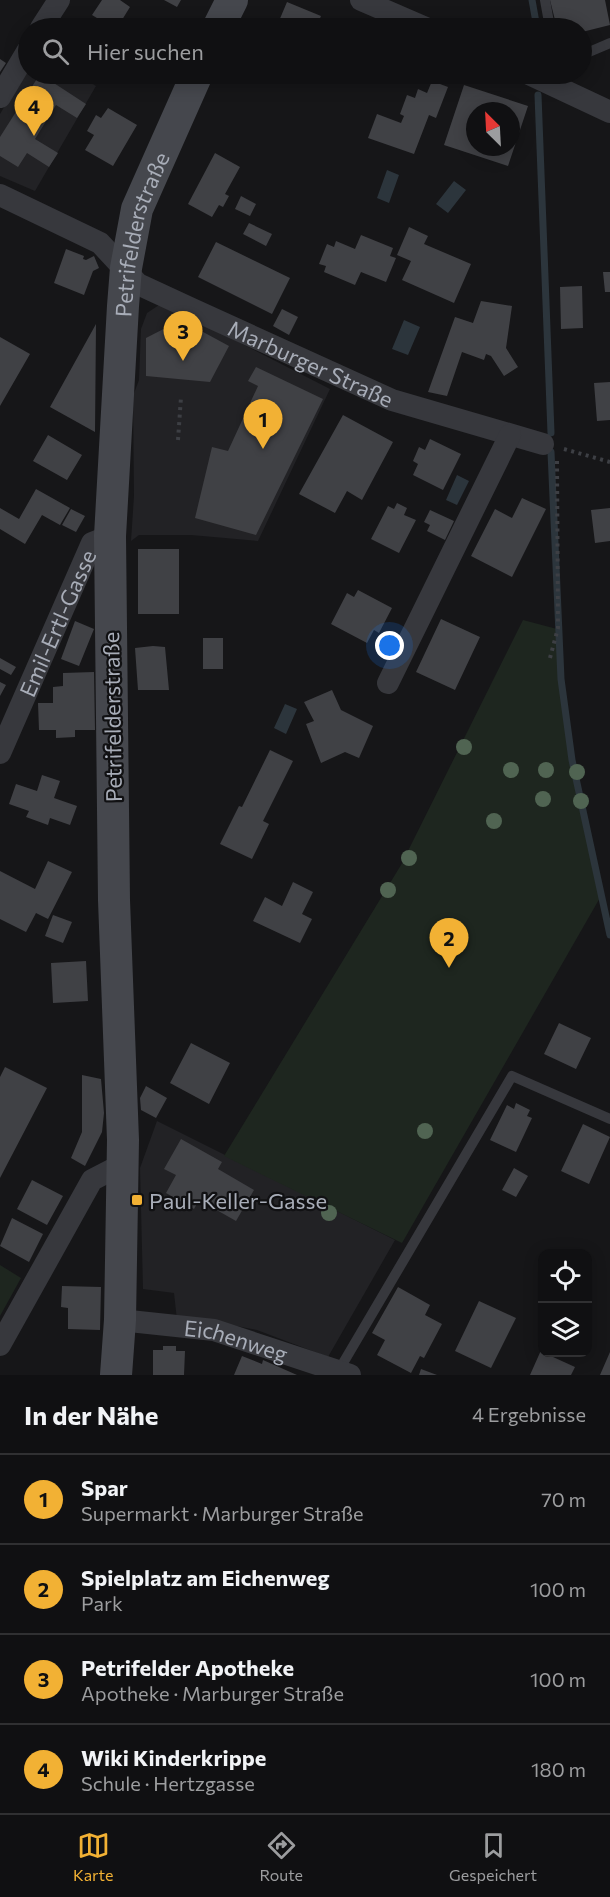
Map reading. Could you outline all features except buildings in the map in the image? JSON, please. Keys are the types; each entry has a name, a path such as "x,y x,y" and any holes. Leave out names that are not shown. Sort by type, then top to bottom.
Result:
{"main road":[{"path":"223,18 232,0"},
{"name":"Petrifelderstraße","path":"116,1375 120,1320 123,1164 114,900 110,536 126,268 137,209 193,84"}],"street":[{"path":"47,18 58,0"},
{"path":"362,0 403,18"},
{"path":"0,97 18,67"},
{"path":"551,84 610,112"},
{"name":"Marburger Straße","path":"3,202 100,243 126,268 138,284 392,400 553,449"},
{"path":"388,683 510,435"},
{"name":"Emil-Ertl-Gasse","path":"0,753 92,543 110,536"},
{"path":"0,1345 92,1180 123,1164"},
{"name":"Eichenweg","path":"120,1320 214,1330 344,1373"}],"lane":[{"path":"545,0 548,18"},
{"path":"592,51 610,43"},
{"path":"344,1373 512,1076 610,1119"}],"path":[{"path":"177,440 181,397"},
{"path":"550,658 558,628 553,449 610,462"}],"shaded area":[{"path":"18,84 93,84 96,86 35,191 0,176 0,114"},
{"path":"387,170 399,175 389,203 377,198"},
{"path":"454,181 466,190 448,213 436,204"},
{"path":"162,303 330,389 258,541 191,535 139,535 131,541 134,496 133,396 139,380 141,329 147,313"},
{"path":"404,320 420,327 408,355 392,349"},
{"path":"457,475 469,481 457,505 446,500"},
{"path":"523,620 557,629 572,760 601,896 402,1243 224,1156 401,865"},
{"path":"285,704 297,709 286,734 274,728"},
{"path":"157,1121 395,1240 328,1357 257,1330 210,1321 177,1320 174,1293 143,1289 140,1168"},
{"path":"0,1265 21,1278 0,1316"}],"waterway":[{"path":"532,0 535,18"},
{"path":"538,95 551,433"},
{"path":"551,452 561,679 572,760 610,935"}],"place":[{"name":"Wiki Kinderkrippe","path":"34,136"},
{"name":"Petrifelder Apotheke","path":"183,361"},
{"name":"Spar","path":"263,449"},
{"name":"Spielplatz am Eichenweg","path":"449,968"},
{"name":"Paul-Keller-Gasse","path":"137,1200"}]}
